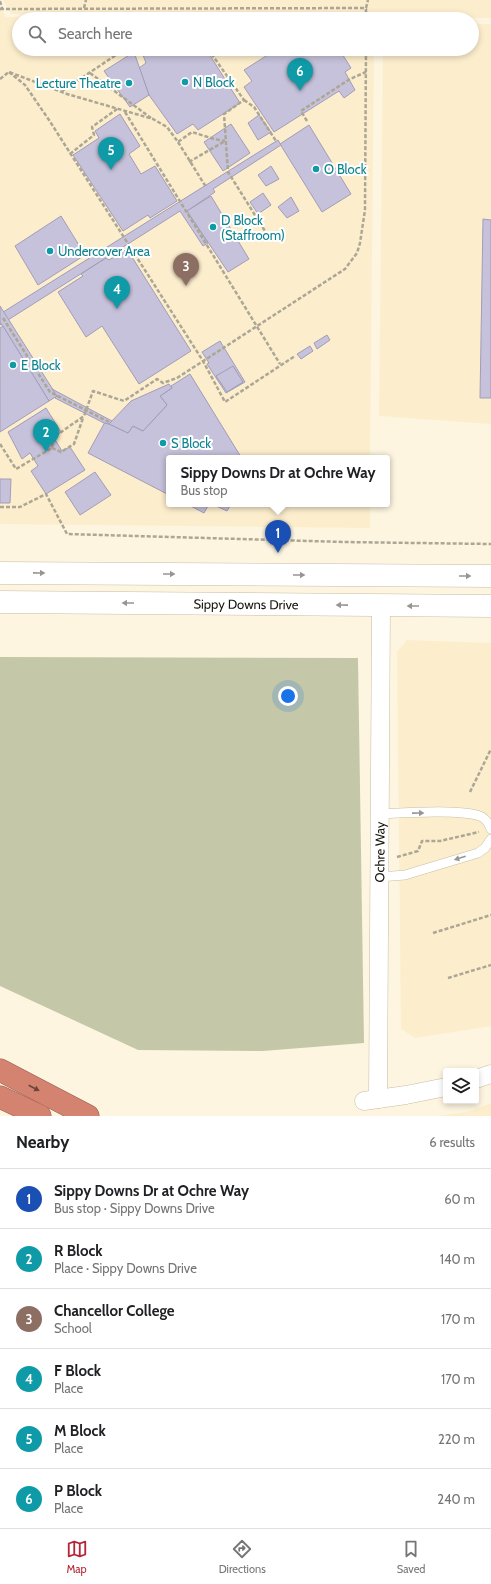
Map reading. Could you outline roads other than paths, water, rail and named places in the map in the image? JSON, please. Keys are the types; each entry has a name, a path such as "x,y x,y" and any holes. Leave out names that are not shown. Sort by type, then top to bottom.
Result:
{"highway":[{"path":"0,1070 88,1116"},
{"path":"0,1097 40,1116"}],"main road":[{"path":"0,573 491,576"},
{"name":"Sippy Downs Drive","path":"0,602 491,606"}],"street":[{"name":"Ochre Way","path":"381,606 379,814 380,877 371,1100 443,1088"},
{"path":"479,1078 491,1074"}],"lane":[{"path":"379,814 467,814 483,818 489,824 488,830"},
{"path":"380,877 405,875 478,853 485,848 491,839"}],"place":[{"name":"N Block","path":"185,82"},
{"name":"Lecture Theatre","path":"129,83"},
{"name":"P Block","path":"300,91"},
{"name":"O Block","path":"316,169"},
{"name":"M Block","path":"111,170"},
{"name":"D Block (Staffroom)","path":"213,227"},
{"name":"Undercover Area","path":"50,251"},
{"name":"Chancellor College","path":"186,286"},
{"name":"F Block","path":"117,309"},
{"name":"E Block","path":"13,365"},
{"name":"S Block","path":"163,443"},
{"name":"R Block","path":"46,452"},
{"name":"Sippy Downs Dr at Ochre Way","path":"278,553"}]}
